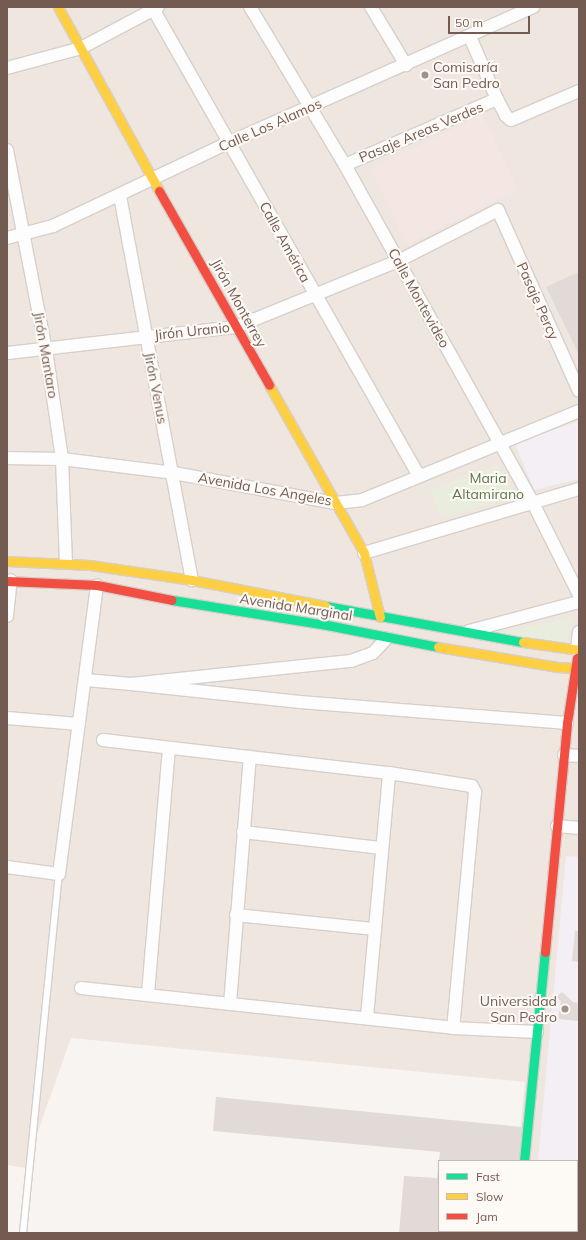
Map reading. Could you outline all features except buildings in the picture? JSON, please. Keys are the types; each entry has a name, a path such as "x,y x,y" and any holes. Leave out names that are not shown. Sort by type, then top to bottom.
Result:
{"main road":[{"name":"Jirón Monterrey","path":"58,7 152,179 364,554 380,617"},
{"name":"Avenida Marginal","path":"7,561 66,562 192,580 464,633 578,650"},
{"name":"Avenida Marginal","path":"9,581 97,585 217,609 327,625 386,639 557,667 578,668"},
{"path":"524,1160 567,723 575,698 578,650"}],"street":[{"name":"Calle Montevideo","path":"250,7 312,106 532,501 579,595"},
{"path":"371,7 406,64"},
{"name":"Calle Los Alamos","path":"7,238 24,235 53,226 120,196 230,142 470,37 518,11 533,7"},
{"path":"7,68 81,48 154,8"},
{"name":"Calle América","path":"154,8 314,295 419,476"},
{"path":"470,37 497,99 506,116 511,120 579,91"},
{"name":"Pasaje Areas Verdes","path":"345,165 497,99"},
{"name":"Jirón Mantaro","path":"7,150 46,350 62,459 66,562"},
{"name":"Jirón Venus","path":"120,196 146,336 174,473 192,580"},
{"name":"Jirón Uranio","path":"7,353 46,350 146,336 236,327 398,261 498,210"},
{"name":"Pasaje Percy","path":"498,210 579,391"},
{"name":"Avenida Los Angeles","path":"7,458 62,459 174,473 335,503 362,500 499,442 579,411"},
{"path":"364,554 532,501 579,488"},
{"path":"7,616 9,581"},
{"path":"7,867 59,874 86,680 97,585"},
{"path":"464,633 579,602"},
{"path":"578,650 579,632"},
{"path":"131,684 351,661 373,653 386,639"},
{"path":"86,680 308,702 567,723"},
{"path":"7,718 79,724"},
{"path":"102,740 389,773 465,783 472,786 475,792 453,1028"},
{"path":"148,993 168,748"},
{"path":"564,755 579,756"},
{"path":"230,1004 236,915 250,757"},
{"path":"367,1017 389,773"},
{"path":"557,826 579,828"},
{"path":"243,832 382,848"},
{"path":"236,915 375,930"},
{"path":"81,988 148,993 230,1004 367,1017 453,1028 537,1032"}],"lane":[{"path":"24,1233 59,874"}],"shaded area":[{"path":"7,7 579,7 579,1233 509,1233 578,1232 578,1160 517,1160 525,1082 71,1038 25,1168 7,1165"},
{"path":"482,115 518,190 407,244 371,169"},
{"path":"579,421 579,479 534,490 515,444"},
{"name":"Universidad San Pedro","path":"566,856 579,857 579,1233 531,1233 578,1232 578,1160 538,1160"}],"green space":[{"name":"Maria Altamirano","path":"498,464 514,497 441,518 430,490"},
{"path":"572,617 565,649 489,635"}],"traffic: fast":[{"path":"172,600 327,625 438,647"},
{"path":"326,606 523,642"},
{"path":"524,1160 545,952"}],"traffic: slow":[{"path":"58,7 159,191"},
{"path":"269,385 364,553 380,617"},
{"path":"7,561 90,565 192,580 326,606"},
{"path":"523,642 579,650"},
{"path":"438,647 557,667 579,668"}],"traffic: jam":[{"path":"159,191 269,385"},
{"path":"7,581 97,585 172,600"},
{"path":"545,952 567,723 577,658"}],"place":[{"name":"Comisaría San Pedro","path":"425,75"},
{"name":"Universidad San Pedro","path":"565,1009"}]}
